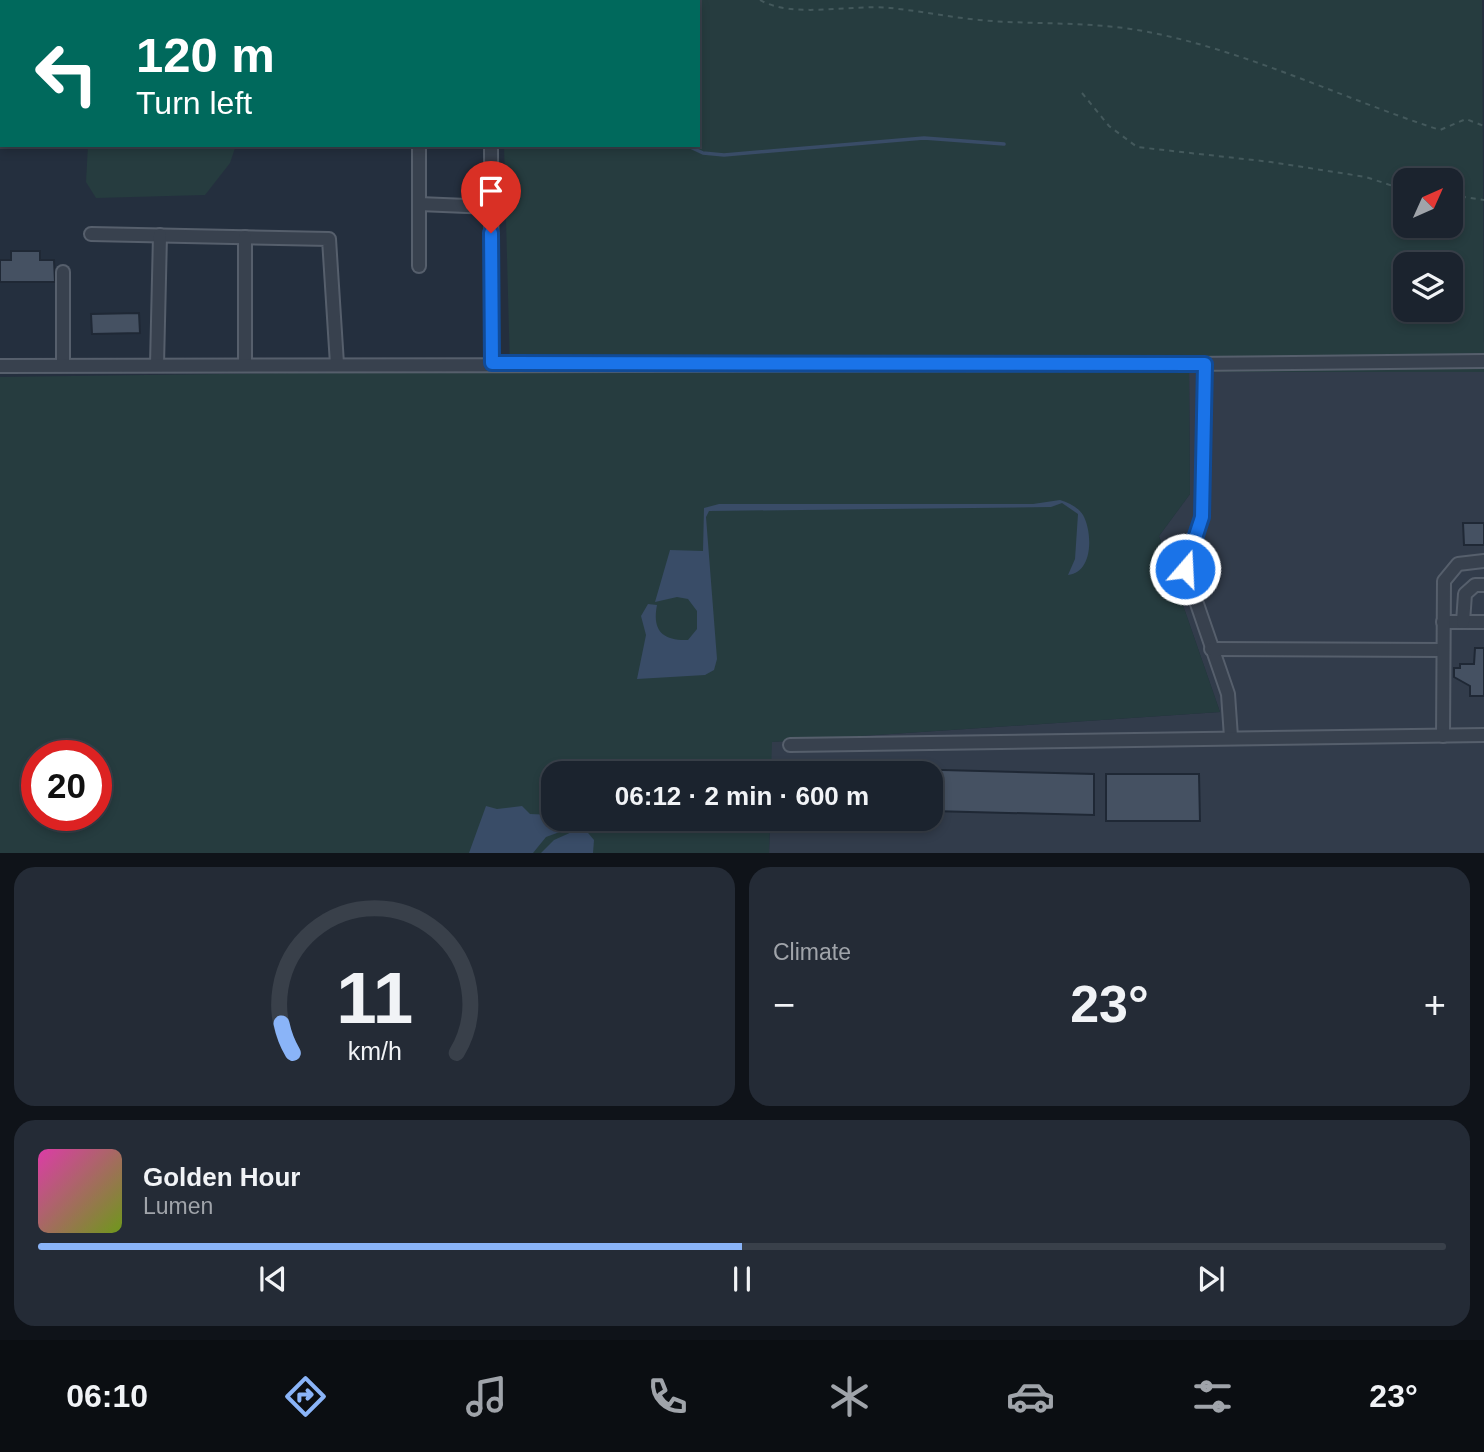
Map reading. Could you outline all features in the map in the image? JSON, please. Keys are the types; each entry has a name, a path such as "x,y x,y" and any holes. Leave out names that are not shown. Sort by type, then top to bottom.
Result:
{"lane":[{"path":"419,147 419,266"},
{"path":"491,147 492,363"},
{"path":"419,204 491,207"},
{"path":"91,234 329,239 337,364"},
{"path":"158,365 160,235"},
{"path":"245,237 245,364"},
{"path":"63,272 63,365"},
{"path":"0,366 492,363 1205,364 1484,360"},
{"path":"1205,364 1202,517 1185,569 1230,706 1231,737"},
{"path":"1443,736 1443,594 1447,574 1458,565 1484,561"},
{"path":"1463,622 1465,594 1475,585 1484,585"},
{"path":"1443,622 1484,622"},
{"path":"1211,649 1443,650"},
{"path":"790,745 1484,735"}],"path":[{"path":"760,0 772,7 802,11 849,6 888,8 981,20 1096,25 1143,31 1207,47 1440,130 1466,119 1484,126"},
{"path":"1082,93 1109,126 1137,147 1271,162 1366,177 1393,186"},
{"path":"1463,197 1484,200"}],"shaded area":[{"path":"1484,342 1484,853 769,853 770,831 943,831 943,761 771,761 771,742 1220,712 1159,536 1190,494 1189,372"}],"green space":[{"path":"700,0 1482,0 1484,372 1189,372 1190,494 1159,536 1220,712 772,742 771,761 541,761 541,831 770,831 769,853 0,853 0,377 510,370 504,147 700,147"},
{"path":"88,147 235,147 230,163 205,195 96,198 86,182"}],"water":[{"path":"1060,500 1081,512 1089,541 1089,551 1082,567 1076,573 1068,575 1075,559 1078,514 1062,503 1051,507 709,511 706,517 717,659 714,670 705,675 637,679 646,635 641,616 648,604 657,605 656,621 665,636 688,640 697,629 697,611 688,599 677,597 655,602 670,550 703,551 704,508 719,504 1033,504"},
{"path":"486,806 497,809 522,806 530,814 541,814 541,831 562,831 546,837 533,853 469,853"},
{"path":"574,831 586,831 594,840 593,853 541,853 554,840"}],"building":[{"path":"11,251 40,251 40,260 54,260 55,282 0,282 0,260 11,260"},
{"path":"139,313 140,333 92,334 91,314"},
{"path":"1463,523 1484,523 1484,545 1464,545"},
{"path":"1475,648 1484,648 1484,696 1470,696 1470,686 1454,677 1454,668 1460,668 1460,664 1474,664"},
{"path":"943,770 1094,774 1094,815 943,811"},
{"path":"1106,774 1199,774 1200,821 1106,821"}],"waterway":[{"path":"690,147 703,153 724,155 924,138 1004,144"}],"route":[{"path":"491,233 492,363 1205,364 1202,517 1185,569"}]}
